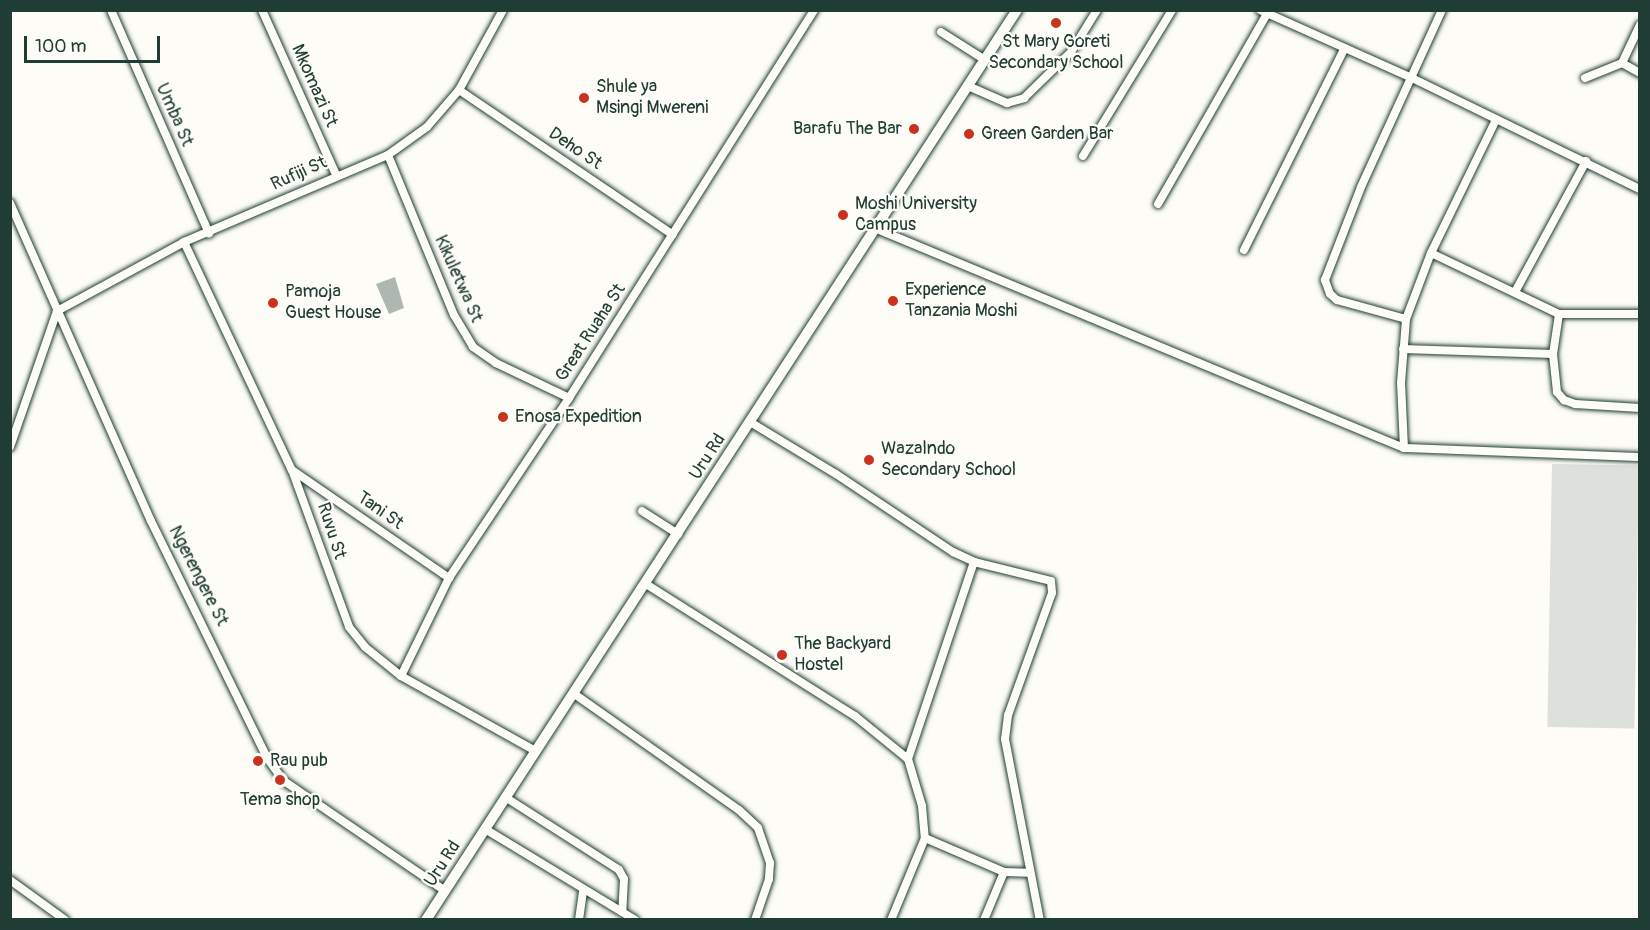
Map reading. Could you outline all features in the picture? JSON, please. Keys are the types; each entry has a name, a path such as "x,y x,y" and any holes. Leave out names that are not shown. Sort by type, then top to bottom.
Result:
{"street":[{"name":"Umba St","path":"111,10 209,233"},
{"name":"Mkomazi St","path":"262,10 336,175"},
{"name":"Rufiji St","path":"57,310 184,242 209,233 336,175 388,155 427,127 459,90 503,10"},
{"name":"Great Ruaha St","path":"401,676 448,578 569,398 814,10"},
{"name":"Uru Rd","path":"426,920 877,229 1017,10"},
{"path":"968,86 1007,103 1024,98 1071,52 1097,10"},
{"path":"1083,156 1172,10"},
{"path":"1406,319 1337,300 1330,294 1325,280 1361,187 1413,78 1442,10"},
{"path":"1158,204 1264,12 1413,78 1640,189"},
{"path":"1585,78 1622,63 1640,25"},
{"path":"941,32 985,60"},
{"path":"1244,250 1344,49"},
{"path":"1622,63 1640,74"},
{"name":"Deho St","path":"459,90 673,236"},
{"path":"1404,448 1403,349 1406,319 1431,253 1496,120"},
{"name":"Kikuletwa St","path":"388,155 454,315 472,347 496,363 569,398"},
{"path":"1515,292 1586,161"},
{"name":"Ngerengere St","path":"10,203 151,521 267,758 284,781 445,891"},
{"path":"877,229 1404,448 1640,457"},
{"name":"Ruvu St","path":"184,242 292,470 349,627 365,647 401,676 536,751"},
{"path":"1431,253 1559,314 1640,314"},
{"path":"10,447 57,310"},
{"path":"1559,314 1553,354 1557,392 1564,400 1575,404 1640,408"},
{"path":"1403,349 1553,354"},
{"path":"750,422 974,562 1039,575 1053,586 1008,715 1005,739 1029,873 1040,920"},
{"name":"Tani St","path":"292,470 448,578"},
{"path":"642,511 678,534"},
{"path":"908,759 974,562"},
{"path":"646,584 855,716 908,759 922,806 925,838 891,920"},
{"path":"573,693 739,810 758,828 770,862 769,879 755,920"},
{"path":"505,797 619,870 624,879 622,912"},
{"path":"485,829 582,891 635,920"},
{"path":"925,838 1004,872 1029,873"},
{"path":"984,920 1004,872"},
{"path":"10,880 65,920"},
{"path":"579,920 582,891"}],"shaded area":[{"path":"395,277 404,308 389,314 376,284"},
{"path":"1552,464 1639,466 1634,728 1547,727"}],"place":[{"name":"St Mary Goreti Secondary School","path":"1056,23"},
{"name":"Shule ya Msingi Mwereni","path":"584,98"},
{"name":"Barafu The Bar","path":"914,129"},
{"name":"Green Garden Bar","path":"969,134"},
{"name":"Moshi University Campus","path":"843,215"},
{"name":"Experience Tanzania Moshi","path":"893,301"},
{"name":"Pamoja Guest House","path":"273,303"},
{"name":"Enosa Expedition","path":"503,417"},
{"name":"Wazalndo Secondary School","path":"869,460"},
{"name":"The Backyard Hostel","path":"782,655"},
{"name":"Rau pub","path":"258,761"},
{"name":"Tema shop","path":"280,780"}]}
